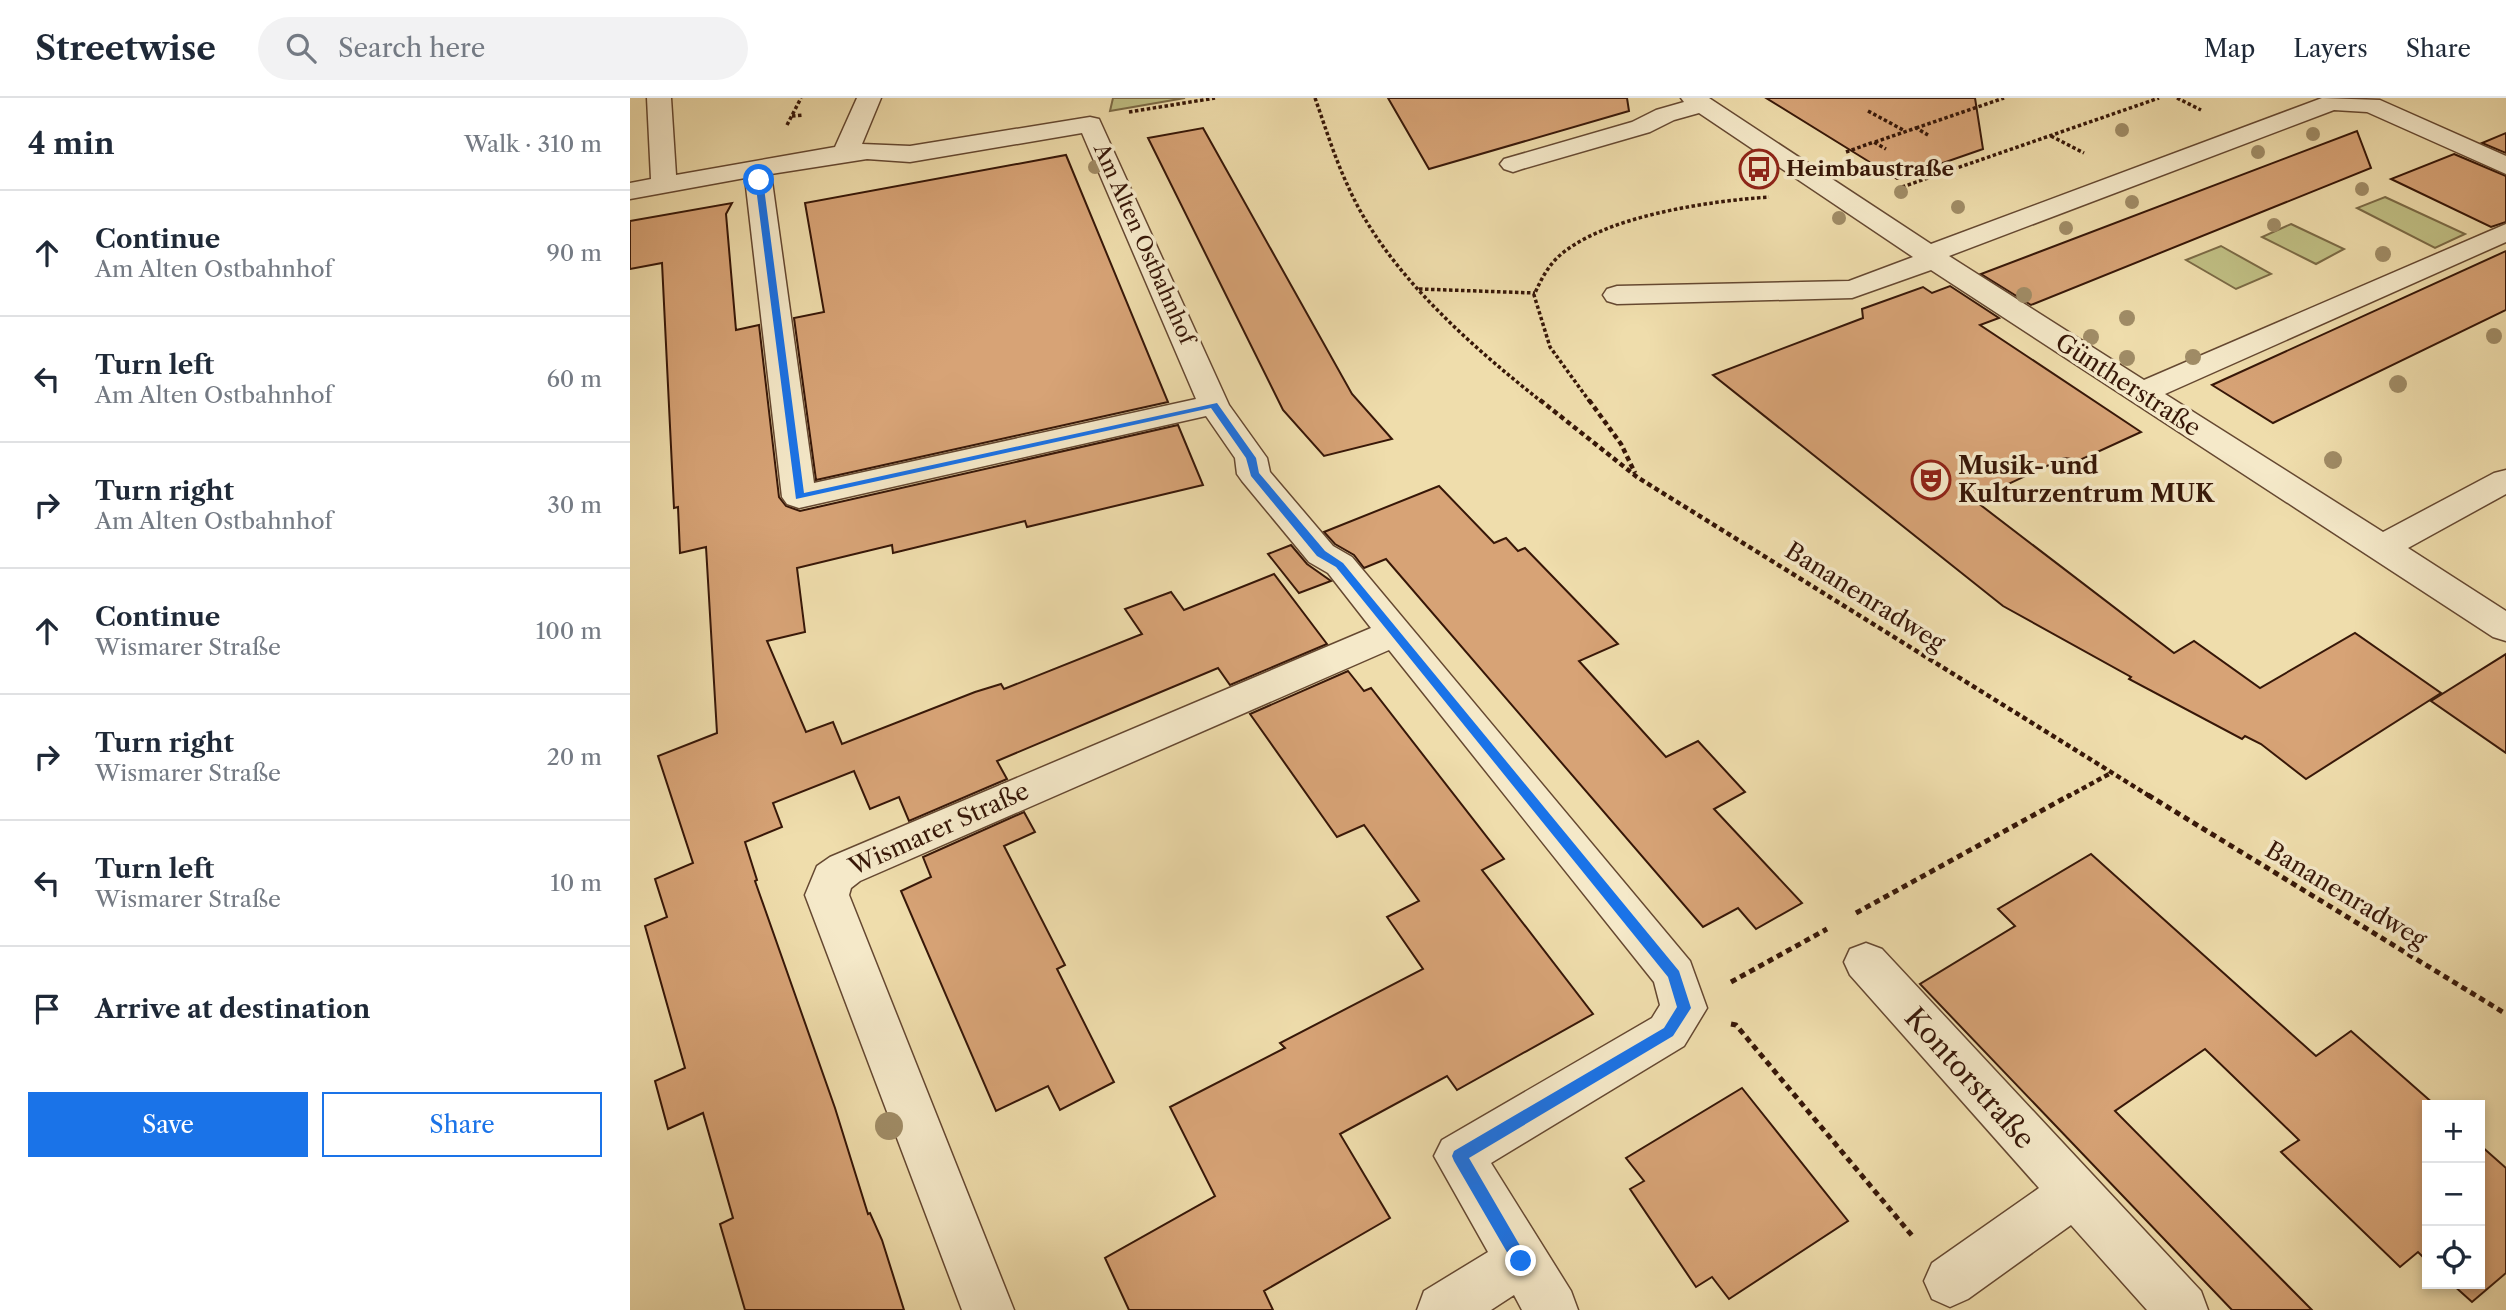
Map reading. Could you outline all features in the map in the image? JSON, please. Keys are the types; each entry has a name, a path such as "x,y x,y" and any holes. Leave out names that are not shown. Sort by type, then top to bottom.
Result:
{"street":[{"path":"659,98 664,185"},
{"path":"845,153 869,98"},
{"path":"1513,164 1641,127 1698,101"},
{"name":"Güntherstraße","path":"1698,101 1931,257 2506,628"},
{"path":"1617,295 1852,289 2331,103 2371,105 2506,166"},
{"name":"Am Alten Ostbahnhof","path":"630,191 845,153 867,151 910,154 1093,111 1214,405 1251,458 1254,474 1321,554 1340,565 1394,633"},
{"path":"757,169 799,497 1214,405"},
{"path":"2141,393 2506,232"},
{"path":"2381,548 2506,480"},
{"path":"1394,633 1674,975 1702,998 1668,1032 1460,1156 1552,1310"},
{"name":"Wismarer Straße","path":"988,1310 827,895 832,878 845,869 1394,633"},
{"name":"Kontorstraße","path":"1866,962 2182,1310"},
{"path":"1950,1281 2074,1193"},
{"path":"1443,1310 1521,1261"}],"path":[{"path":"1121,114 1214,98"},
{"name":"Bananenradweg","path":"1315,98 1347,185 1373,231 1430,304 1506,374 1637,477 2111,773 2506,1014"},
{"path":"1837,155 2004,98"},
{"path":"1894,190 2160,98"},
{"path":"1868,111 1906,131"},
{"path":"792,116 803,115"},
{"path":"1916,128 1928,135"},
{"path":"2051,135 2086,154"},
{"path":"1874,142 1886,149"},
{"path":"1418,289 1535,293"},
{"path":"1844,919 2111,773"},
{"path":"1833,925 1702,998 1736,1025 1950,1281"}],"shaded area":[{"path":"1113,98 1185,98 1110,111"},
{"path":"2385,197 2465,234 2435,248 2357,208"},
{"path":"2291,224 2344,249 2316,264 2262,237"},
{"path":"2221,246 2271,274 2236,289 2186,260"}],"building":[{"path":"1388,98 1627,98 1629,111 1429,169"},
{"path":"1766,98 1975,98 1983,149 1897,179"},
{"path":"1203,128 1352,394 1392,439 1324,456 1283,410 1148,138"},
{"path":"2357,131 2371,168 2031,305 1981,274"},
{"path":"2506,133 2506,153 2482,143"},
{"path":"2454,154 2506,176 2506,222 2491,227 2391,179"},
{"path":"1066,155 1168,402 816,480 794,318 824,312 805,203"},
{"path":"732,203 726,214 736,330 759,325 779,497 786,506 800,511 1178,425 1203,485 1027,527 1025,521 893,553 892,545 797,568 805,632 767,641 806,732 833,722 842,744 975,692 1001,684 1004,689 1142,634 1125,609 1171,592 1184,610 1274,574 1327,644 1230,685 1218,668 997,761 1007,779 909,821 899,797 870,809 854,771 773,803 782,827 745,842 757,880 755,881 835,1108 868,1214 870,1213 882,1240 904,1310 745,1310 720,1224 733,1218 703,1113 668,1129 655,1081 685,1068 645,926 667,917 655,879 693,863 658,756 717,733 706,547 680,553 678,507 674,508 662,263 630,269 630,221"},
{"path":"2506,251 2506,310 2273,423 2212,385"},
{"name":"Musik- und Kulturzentrum MUK","path":"1950,286 1999,318 1980,325 2141,432 2080,460 2064,458 1974,500 2174,653 2194,641 2260,688 2355,633 2441,693 2306,779 2261,744 2245,736 2242,739 2129,679 2131,677 2003,606 1713,375 1863,318 1862,309 1923,287 1932,293"},
{"path":"1439,486 1494,543 1506,538 1518,551 1525,548 1618,644 1579,661 1666,757 1698,741 1745,792 1714,809 1802,903 1756,929 1738,908 1703,927 1386,559 1364,568 1354,555 1335,544 1324,532"},
{"path":"1291,545 1307,564 1331,581 1299,593 1268,554"},
{"path":"2506,654 2506,753 2431,701"},
{"path":"1348,671 1364,691 1371,688 1504,859 1482,870 1593,1014 1457,1090 1447,1076 1340,1134 1390,1218 1264,1291 1273,1310 1129,1310 1105,1258 1215,1196 1170,1107 1285,1048 1280,1043 1423,969 1387,917 1419,901 1364,825 1337,837 1250,714"},
{"path":"1024,812 1035,832 1004,846 1065,965 1057,969 1114,1082 1060,1110 1048,1086 996,1111 901,891 931,877 923,857"},
{"path":"2091,854 2316,1056 2351,1031 2429,1100 2422,1100 2422,1256 2418,1252 2400,1267 2281,1152 2299,1140 2205,1049 2115,1111 2312,1310 2232,1310 1920,984 2015,926 1998,909"},
{"path":"1742,1088 1848,1221 1729,1299 1712,1277 1696,1287 1630,1189 1644,1181 1626,1158"},
{"path":"2485,1149 2506,1168 2506,1273 2472,1302 2458,1289 2485,1289"}],"place":[{"name":"Heimbaustraße","path":"1759,169"},
{"name":"Musik- und Kulturzentrum MUK","path":"1931,480"}],"route":[{"path":"759,180 799,497 1214,405 1251,458 1254,474 1321,554 1340,565 1674,975 1684,1008 1668,1032 1460,1156 1521,1261"}]}
